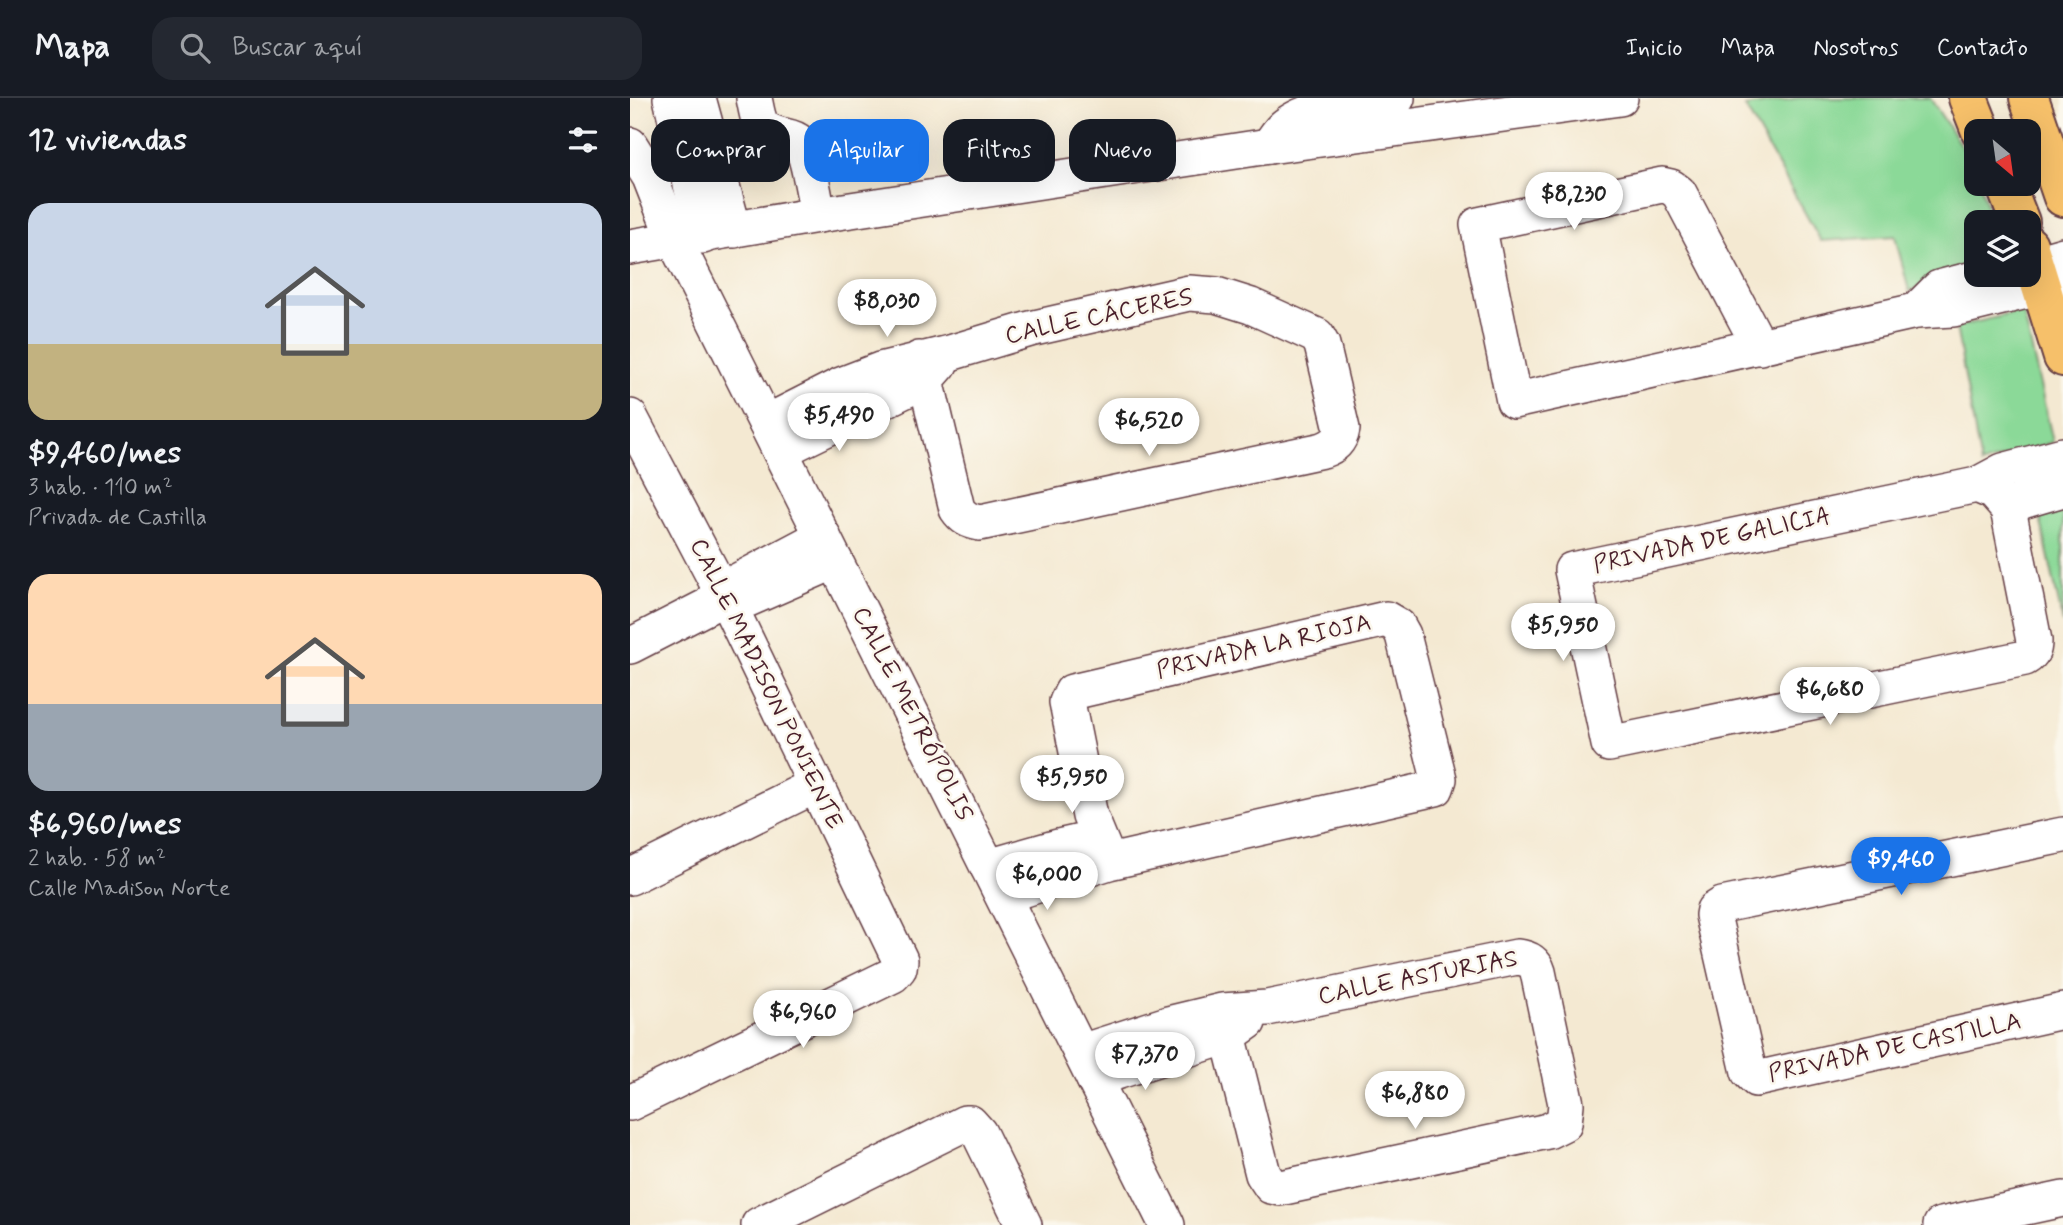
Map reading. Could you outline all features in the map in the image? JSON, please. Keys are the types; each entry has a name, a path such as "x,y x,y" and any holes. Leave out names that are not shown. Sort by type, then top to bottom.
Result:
{"main road":[{"path":"1968,98 1976,119"},
{"path":"2029,98 2060,177"},
{"path":"2043,267 2063,356"}],"street":[{"path":"754,98 759,122 763,128 769,133 800,143 818,215"},
{"path":"1269,146 1284,126 1301,116 1332,107 1397,98"},
{"path":"630,247 818,215 1269,146 1620,98"},
{"path":"630,137 682,106 704,236"},
{"path":"630,145 650,177 704,236"},
{"path":"1760,347 1679,192 1671,187 1662,185 1478,225 1514,401 1760,347 1916,311 1953,309 2043,267"},
{"name":"CALLE METRÓPOLIS","path":"704,236 773,437 1167,1225"},
{"path":"1916,311 1939,288 1964,282"},
{"name":"CALLE CÁCERES","path":"773,437 841,384 932,364 1031,329 1189,293 1216,295 1251,306 1317,336 1322,345 1342,429 1336,443 1323,450 980,523 963,517 957,509 932,364"},
{"name":"CALLE MADISON PONIENTE","path":"630,417 720,601 816,785 900,960 899,968 893,975 630,1103"},
{"name":"PRIVADA DE GALICIA","path":"2008,509 2034,641 2030,655 1609,744 1572,570 1977,485 2003,471 2063,455"},
{"path":"1977,485 1993,492 2008,509 2022,501 2063,489"},
{"path":"630,646 829,548"},
{"name":"PRIVADA LA RIOJA","path":"996,882 1103,850 1436,788 1439,779 1403,635 1398,626 1386,619 1072,692 1067,702 1090,816 1103,850"},
{"path":"630,877 816,785"},
{"name":"PRIVADA DE CASTILLA","path":"2063,835 1717,906 1713,915 1749,1072 1756,1079 2063,1011"},
{"name":"CALLE ASTURIAS","path":"1088,1066 1168,1024 1225,1023 1267,1008 1525,957 1538,972 1566,1104 1564,1122 1548,1131 1275,1188 1267,1183 1263,1174 1225,1023"},
{"path":"759,1225 965,1123 979,1133 1024,1225"},
{"path":"1941,1225 2063,1199"}],"green space":[{"path":"1798,98 1930,98 1964,150 1964,196 1983,196 1988,210 1964,210 1964,271 1909,291 1895,236 1821,241 1745,107"},
{"path":"2023,311 2053,442 1981,465 1956,327"},
{"path":"2063,512 2063,623 2040,517"}]}
